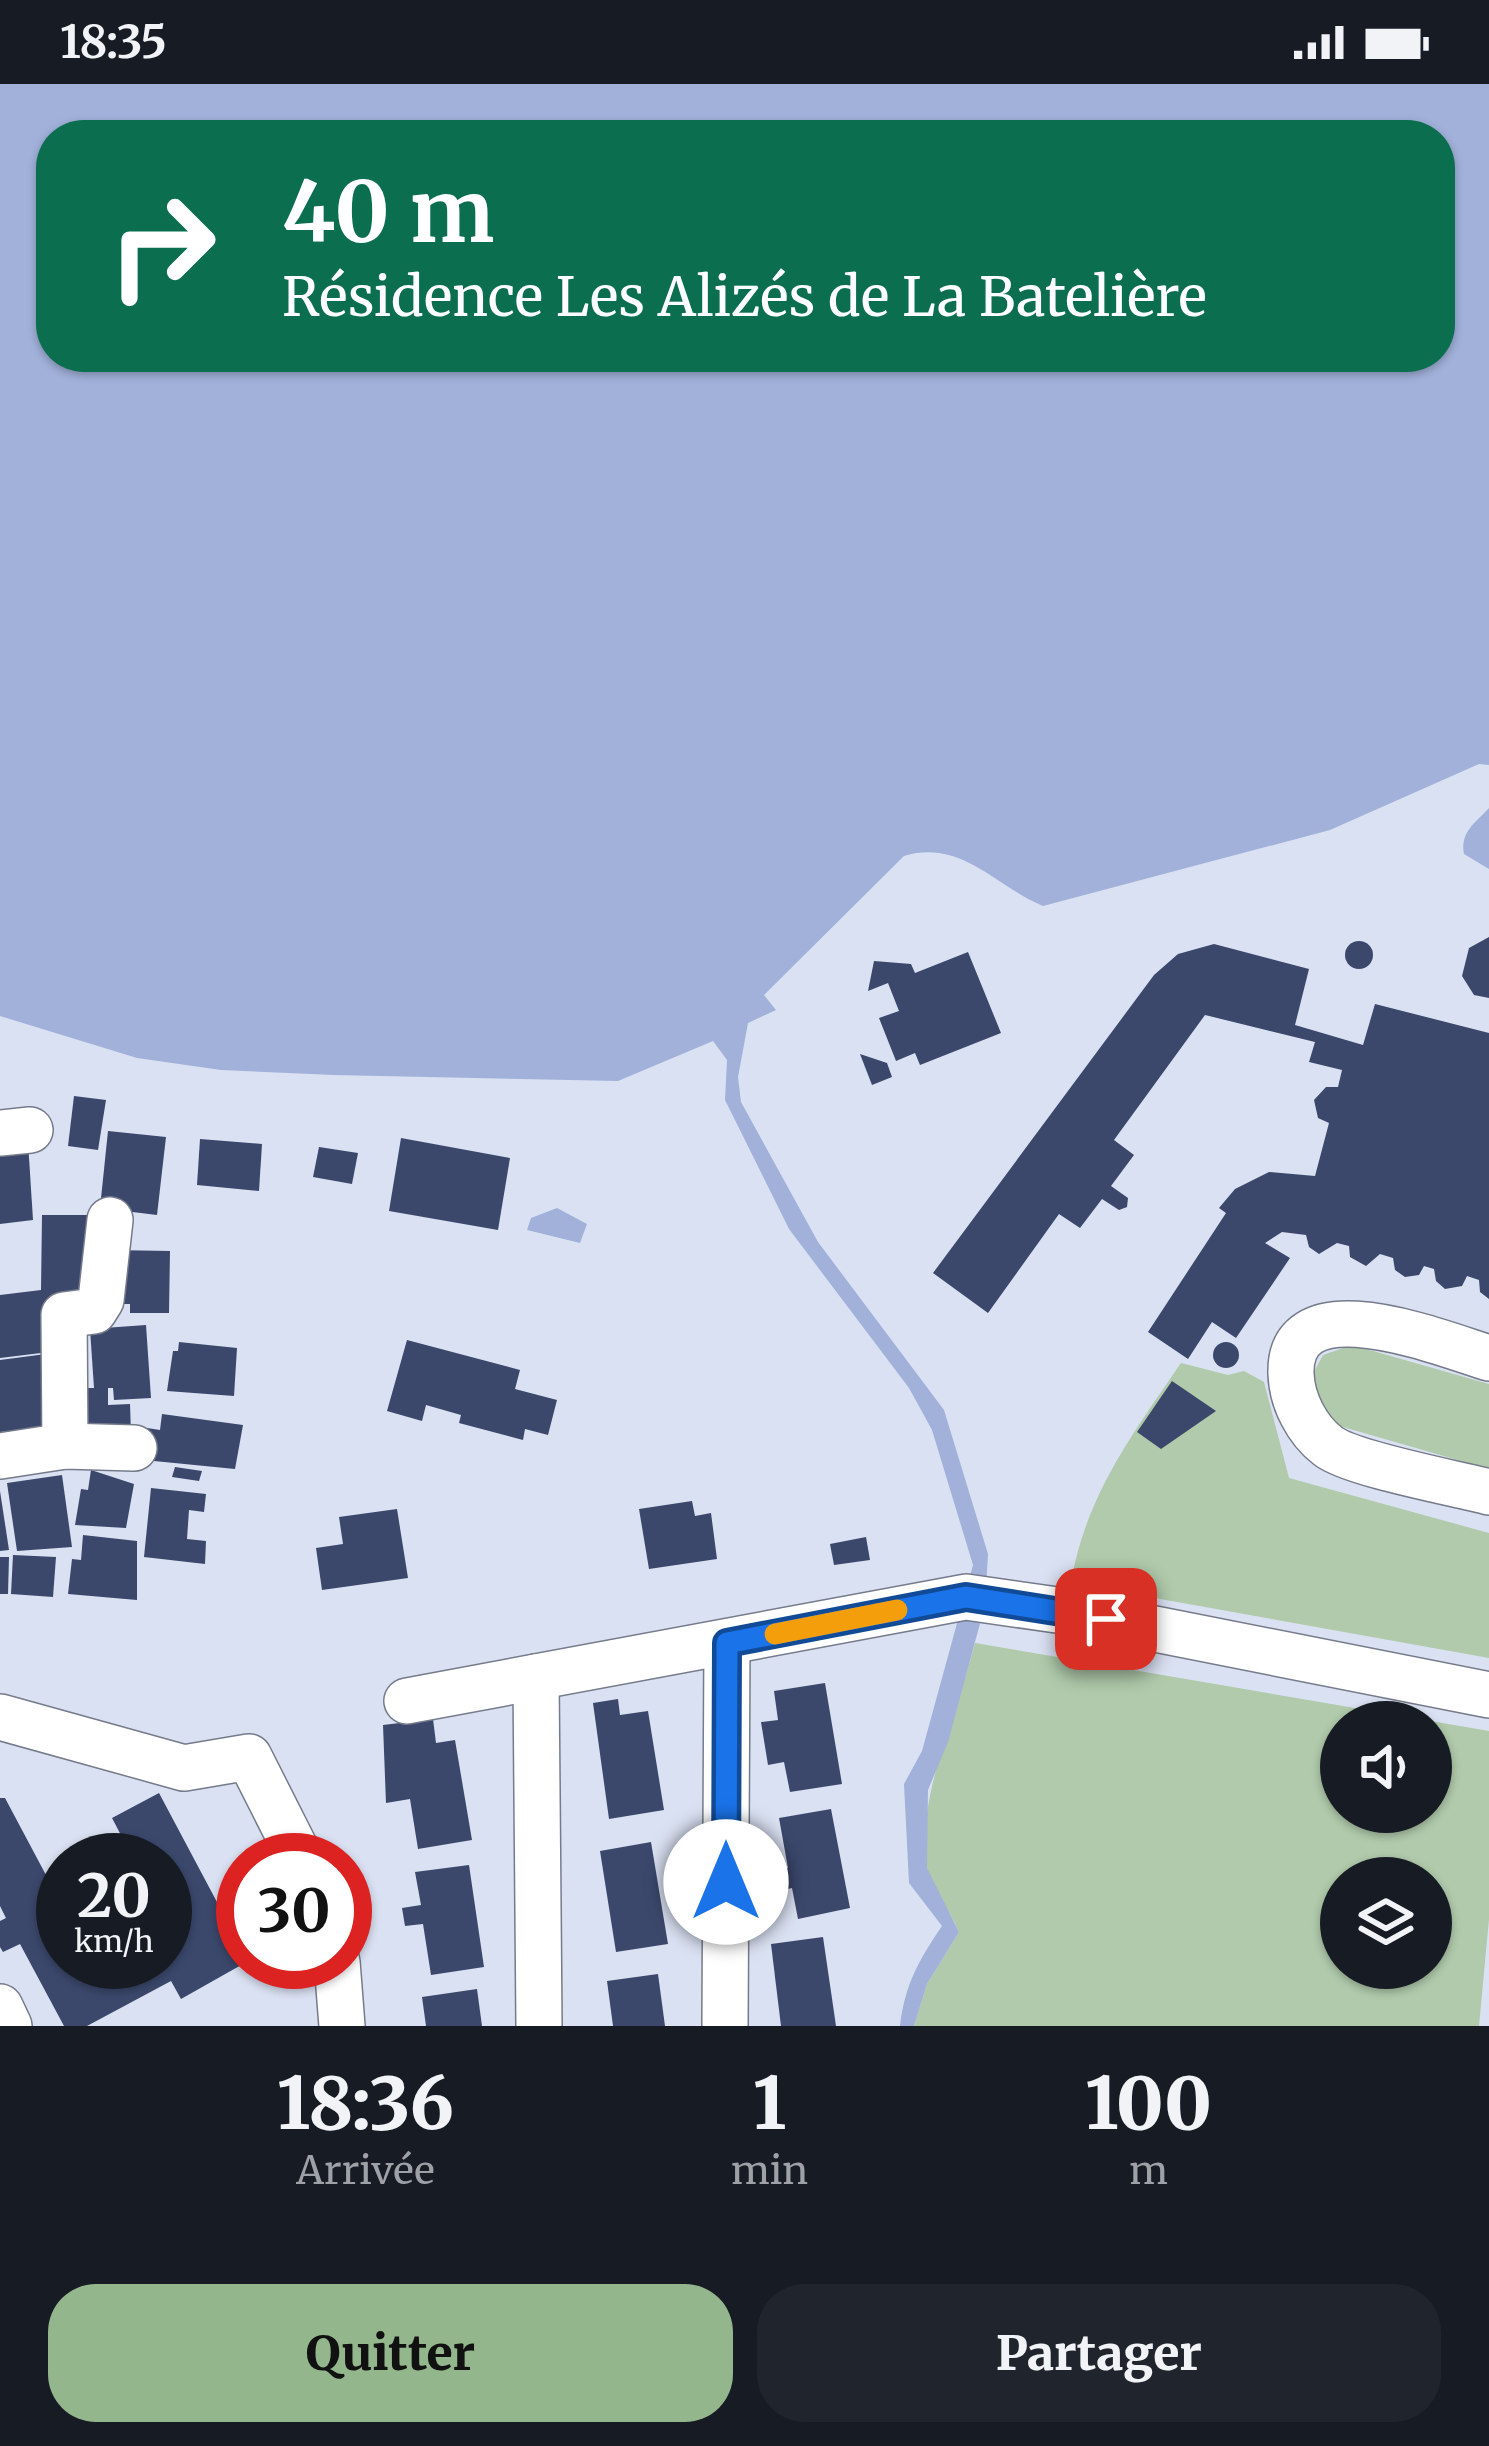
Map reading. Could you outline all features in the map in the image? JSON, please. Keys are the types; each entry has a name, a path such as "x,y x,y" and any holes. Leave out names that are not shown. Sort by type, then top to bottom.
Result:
{"street":[{"path":"64,1446 64,1315 94,1311 101,1300 110,1220"},
{"path":"1489,1358 1367,1322 1325,1326 1299,1344 1290,1367 1305,1421 1331,1449 1489,1492"},
{"path":"0,1456 64,1446 134,1448"},
{"path":"407,1701 966,1597 1064,1611 1489,1696"},
{"path":"725,2026 727,1643"},
{"path":"536,1677 539,2026"},
{"path":"0,1717 184,1768 249,1757 288,1833"},
{"path":"340,1989 343,2026"},
{"path":"0,2007 9,2026"}],"green space":[{"path":"1352,1345 1489,1384 1489,1469 1336,1425 1314,1405 1309,1381 1323,1355"},
{"path":"1181,1363 1228,1375 1244,1371 1264,1382 1289,1478 1489,1533 1489,1658 1071,1583 1099,1494"},
{"path":"975,1643 1320,1702 1320,1833 1452,1833 1452,1725 1489,1731 1489,1919 1479,2026 914,2026 927,1984 959,1932 926,1864 927,1810"}],"water":[{"path":"0,84 1489,84 1489,765 1479,764 1330,830 1043,906 960,859 924,852 904,856 764,995 776,1010 748,1023 738,1077 741,1102 818,1242 944,1410 988,1554 985,1605 948,1742 928,1790 927,1868 959,1932 927,1984 914,2026 900,2026 905,1997 942,1926 909,1883 904,1784 922,1751 973,1565 932,1430 909,1388 789,1229 725,1100 727,1060 713,1041 618,1081 221,1070 137,1058 0,1016"},
{"path":"1489,808 1489,869 1464,854 1463,846 1470,828"},
{"path":"557,1208 587,1224 580,1243 527,1230 531,1218"}],"building":[{"path":"1489,937 1489,998 1474,995 1462,976 1469,948"},
{"path":"1359,941 1369,945 1373,955 1369,965 1359,969 1349,965 1345,955 1349,945"},
{"path":"1214,944 1309,969 1295,1025 1363,1045 1375,1004 1489,1033 1489,1299 1480,1292 1479,1280 1467,1276 1462,1286 1445,1289 1436,1281 1434,1269 1424,1266 1419,1275 1405,1277 1395,1270 1393,1258 1380,1254 1366,1266 1350,1257 1349,1246 1337,1243 1319,1254 1309,1247 1306,1235 1282,1232 1265,1243 1290,1258 1236,1338 1212,1322 1188,1359 1148,1332 1226,1213 1219,1208 1235,1189 1269,1172 1315,1176 1329,1123 1318,1118 1314,1100 1326,1087 1338,1087 1342,1070 1309,1062 1315,1042 1205,1015 1114,1140 1134,1155 1111,1186 1128,1198 1127,1207 1119,1210 1102,1199 1080,1228 1059,1214 988,1313 933,1273 1154,975 1178,954"},
{"path":"968,952 1001,1033 920,1065 915,1053 896,1061 879,1018 899,1011 888,983 868,991 874,961 911,964 915,973"},
{"path":"860,1054 887,1063 892,1077 872,1085"},
{"path":"74,1096 106,1100 98,1150 68,1146"},
{"path":"108,1131 166,1137 157,1215 100,1208"},
{"path":"401,1138 510,1158 498,1230 389,1211"},
{"path":"200,1139 262,1144 259,1191 197,1185"},
{"path":"28,1142 33,1220 0,1224 0,1144"},
{"path":"319,1147 358,1153 352,1184 313,1177"},
{"path":"42,1215 102,1215 91,1309 43,1309 49,1352 0,1358 0,1295 41,1290"},
{"path":"112,1250 170,1251 169,1313 130,1313 130,1304 112,1304"},
{"path":"146,1325 151,1398 114,1400 113,1388 108,1388 108,1405 130,1404 131,1434 77,1433 78,1388 94,1388 90,1329"},
{"path":"407,1340 520,1370 515,1389 557,1400 548,1435 525,1429 523,1440 459,1423 461,1415 426,1405 422,1421 387,1411"},
{"path":"179,1342 237,1348 234,1396 167,1391 173,1351 178,1351"},
{"path":"1226,1342 1239,1355 1226,1368 1213,1355"},
{"path":"46,1354 50,1409 41,1428 0,1432 0,1360"},
{"path":"1172,1381 1216,1411 1161,1449 1137,1432"},
{"path":"162,1414 243,1425 235,1469 144,1460 147,1428 160,1430"},
{"path":"175,1467 202,1471 199,1481 172,1477"},
{"path":"91,1470 134,1484 126,1528 75,1525 81,1489 88,1490"},
{"path":"62,1475 72,1547 17,1551 7,1483"},
{"path":"151,1488 206,1494 204,1512 189,1510 187,1539 206,1541 205,1564 144,1557"},
{"path":"0,1491 9,1550 0,1551"},
{"path":"692,1501 695,1516 711,1513 717,1559 649,1569 639,1509"},
{"path":"397,1509 408,1578 322,1590 316,1548 343,1544 339,1517"},
{"path":"83,1535 137,1541 137,1600 68,1594 72,1559 81,1560"},
{"path":"866,1537 870,1560 834,1565 830,1544"},
{"path":"13,1555 56,1557 53,1597 11,1594"},
{"path":"0,1557 9,1557 8,1594 0,1594"},
{"path":"825,1683 842,1784 790,1792 784,1762 768,1765 761,1722 778,1720 774,1691"},
{"path":"618,1699 620,1715 648,1711 664,1810 609,1819 593,1703"},
{"path":"433,1719 436,1743 455,1740 472,1840 418,1849 410,1799 386,1803 383,1725"},
{"path":"159,1793 180,1833 120,1833 112,1818"},
{"path":"0,1798 5,1798 36,1856 36,1974 20,1944 3,1952 0,1947 0,1921 6,1918 0,1906"},
{"path":"831,1809 850,1908 798,1919 792,1888 774,1892 770,1871 788,1868 779,1818"},
{"path":"651,1842 668,1944 616,1952 600,1851"},
{"path":"192,1855 216,1900 216,1979 181,1999 175,1989 192,1989"},
{"path":"469,1865 484,1967 431,1975 423,1924 405,1926 402,1908 421,1905 415,1872"},
{"path":"823,1937 836,2026 781,2026 771,1944"},
{"path":"658,1974 665,2026 613,2026 607,1981"},
{"path":"44,1989 156,1989 87,2026 64,2026"},
{"path":"477,1989 482,2026 426,2026 422,1997"}],"slow traffic":[{"path":"775,1634 897,1610"}],"route":[{"path":"726,1882 727,1643 966,1597 1106,1619"}]}
